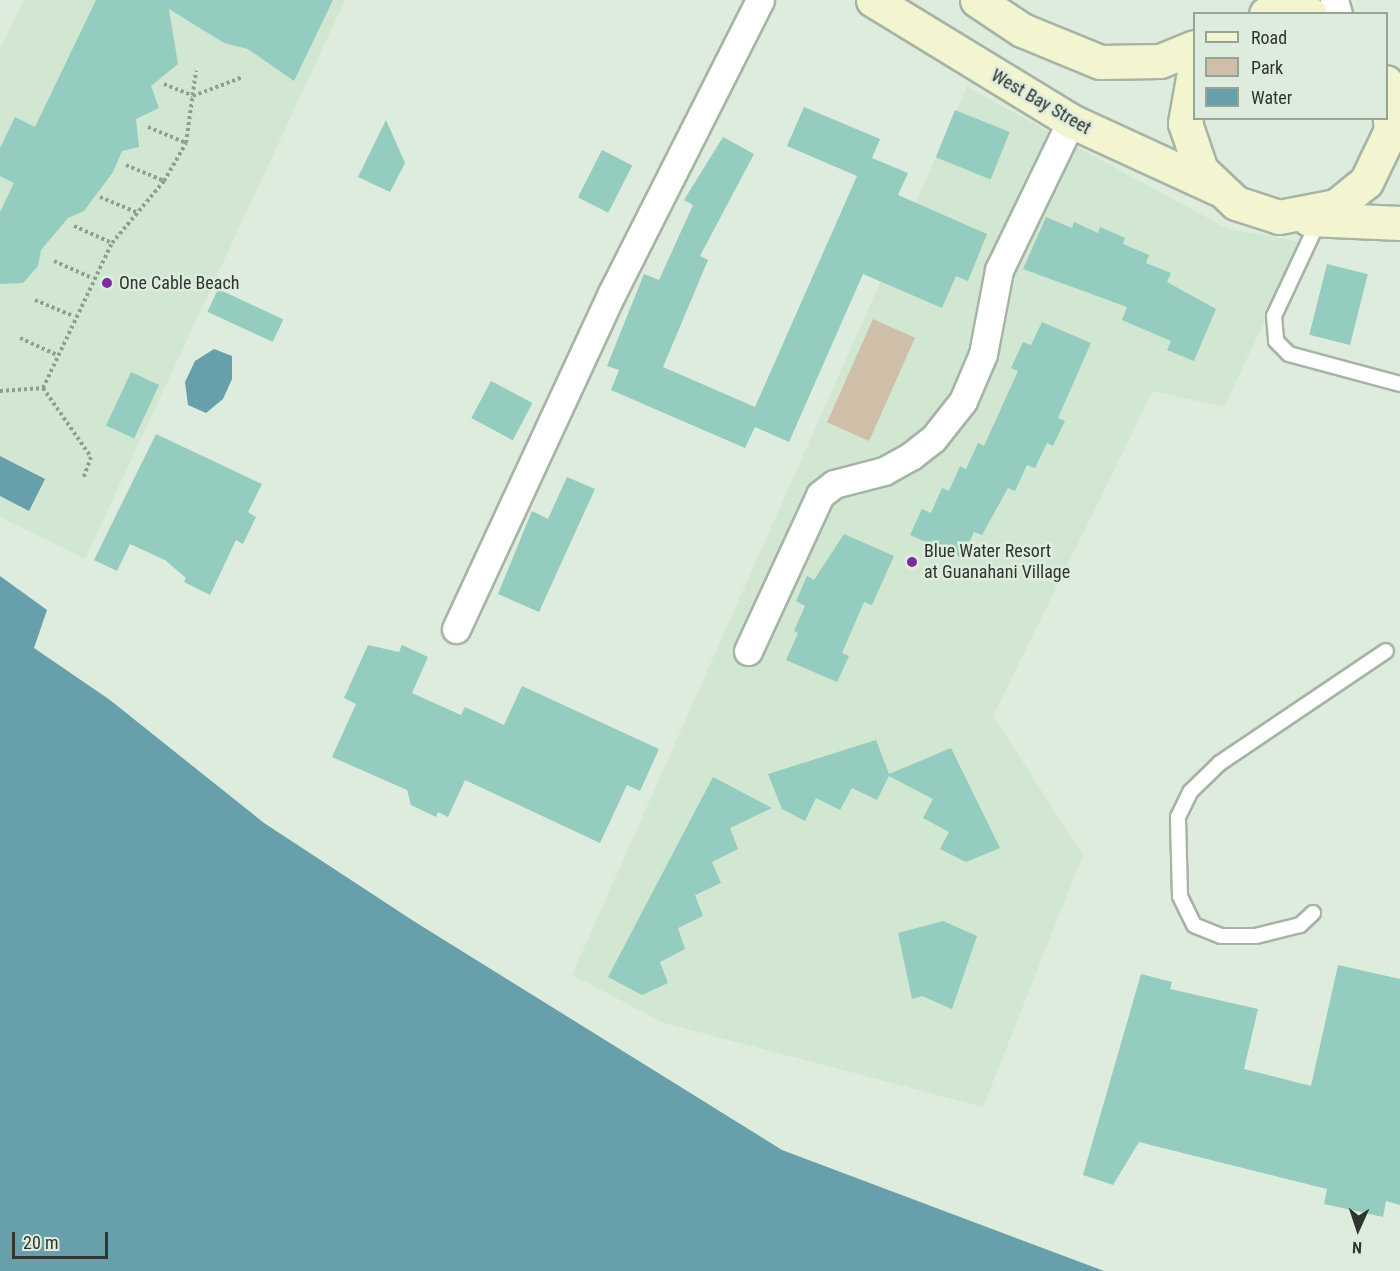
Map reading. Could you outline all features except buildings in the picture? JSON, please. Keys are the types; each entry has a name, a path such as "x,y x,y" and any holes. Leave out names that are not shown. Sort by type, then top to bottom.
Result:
{"main road":[{"name":"West Bay Street","path":"873,0 1071,120 1217,189 1256,212 1279,217"},
{"path":"977,0 1022,30 1100,62 1160,61 1193,47"},
{"path":"1193,78 1185,123 1190,147 1217,189"},
{"path":"1279,217 1327,209 1366,182 1387,149 1392,92"},
{"path":"1279,217 1400,223"}],"street":[{"path":"456,629 612,293 760,0"},
{"path":"1260,12 1273,0"},
{"path":"748,651 820,495 834,484 884,471 911,456 933,439 963,401 983,354 999,270 1071,120"}],"lane":[{"path":"1319,220 1274,316 1276,341 1288,354 1400,384"},
{"path":"1313,913 1300,925 1256,936 1221,936 1194,924 1180,896 1178,817 1190,792 1220,763 1386,651"}],"path":[{"path":"43,388 73,316 112,243 164,181 186,143 196,71"},
{"path":"164,84 193,96 243,77"},
{"path":"148,127 186,143"},
{"path":"126,165 164,181"},
{"path":"100,197 138,213"},
{"path":"74,226 112,243"},
{"path":"54,261 92,278"},
{"path":"35,300 73,316"},
{"path":"20,338 57,355"},
{"path":"0,391 43,388"},
{"path":"43,388 91,457 83,479"}],"shaded area":[{"name":"One Cable Beach","path":"24,0 345,0 85,559 0,517 0,49"},
{"name":"Blue Water Resort at Guanahani Village","path":"967,87 1228,229 1302,242 1224,407 1153,391 993,716 1083,855 983,1107 664,1023 572,975"}],"green space":[{"path":"873,319 915,338 869,441 827,422"}],"water":[{"path":"214,349 232,356 232,379 223,399 206,413 188,405 185,382 195,361"},
{"path":"0,456 45,479 29,511 0,496"},
{"path":"0,576 47,610 34,648 110,700 264,823 412,920 782,1150 1104,1271 0,1271"}],"place":[{"name":"One Cable Beach","path":"107,283"},
{"name":"Blue Water Resort at Guanahani Village","path":"912,562"}]}
